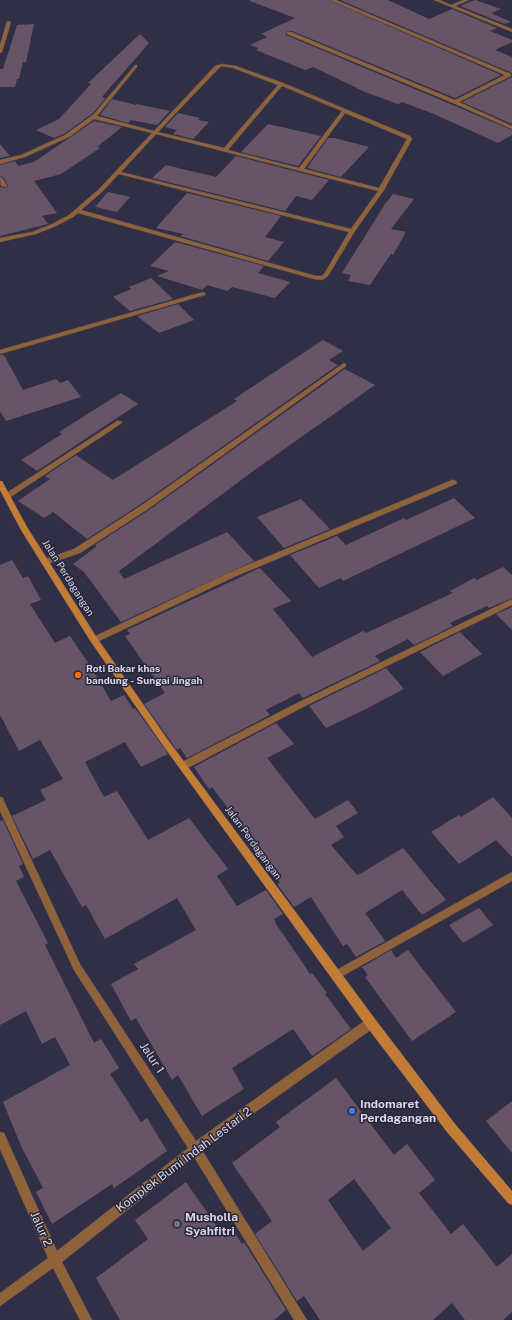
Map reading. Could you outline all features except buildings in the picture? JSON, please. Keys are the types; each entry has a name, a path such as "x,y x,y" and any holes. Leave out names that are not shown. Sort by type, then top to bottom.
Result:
{"street":[{"path":"332,0 508,75"},
{"path":"436,0 512,31"},
{"path":"451,6 466,0"},
{"path":"0,52 9,22"},
{"path":"289,33 455,102 512,128"},
{"path":"0,240 34,233 72,216 77,211 100,191 217,67 228,65 281,84 410,138 382,190 352,232 326,276 319,278 77,211"},
{"path":"0,162 23,156 67,136 94,117 135,66"},
{"path":"455,102 508,75 512,70"},
{"path":"225,150 281,84"},
{"path":"301,170 344,111"},
{"path":"94,117 382,190"},
{"path":"117,172 352,232"},
{"path":"0,179 4,186"},
{"path":"0,352 203,294"},
{"path":"45,562 77,551 145,507 344,365"},
{"path":"7,496 119,423"},
{"path":"94,640 231,575 454,482"},
{"name":"Jalan Perdagangan","path":"0,483 24,528 94,640 183,766 336,975 451,1128 512,1199"},
{"path":"183,766 302,704 512,602"},
{"name":"Jalur 1","path":"0,801 77,967 195,1149 301,1320"},
{"path":"336,975 512,876"},
{"name":"Komplek Bumi Indah Lestari 2","path":"0,1300 54,1260 195,1149 371,1022"},
{"name":"Jalur 2","path":"0,1137 54,1260 86,1320"}],"place":[{"name":"Roti Bakar khas bandung - Sungai Jingah","path":"78,675"},
{"name":"Indomaret Perdagangan","path":"352,1111"},
{"name":"Musholla Syahfitri","path":"177,1224"}]}
